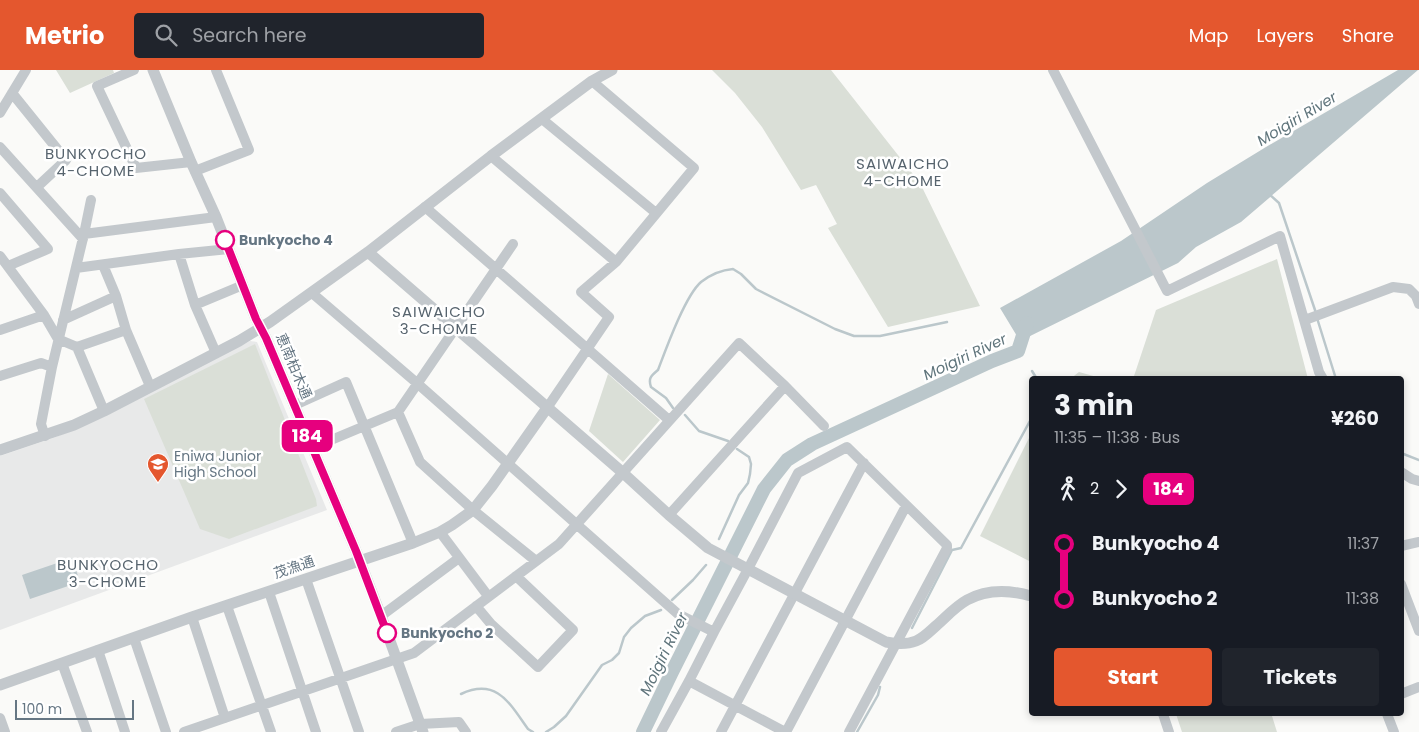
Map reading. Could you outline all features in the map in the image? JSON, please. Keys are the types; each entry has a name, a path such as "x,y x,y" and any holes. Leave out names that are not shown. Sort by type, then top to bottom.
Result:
{"street":[{"path":"0,113 26,70"},
{"path":"134,70 97,86 136,168 193,166 249,150 216,70"},
{"name":"恵南柏木通","path":"153,70 359,561 422,728"},
{"path":"0,450 45,436 104,411 261,328 368,252 491,156 592,81 612,70"},
{"path":"1053,70 1167,291 1280,236 1312,317 1322,376"},
{"path":"546,408 609,317 581,292 616,262 694,168 592,81"},
{"path":"12,93 66,160 37,187"},
{"path":"542,118 656,212"},
{"path":"0,147 84,236"},
{"path":"491,156 616,262"},
{"path":"0,193 48,249 8,266"},
{"path":"45,436 41,424 52,367 91,200"},
{"path":"425,207 669,420"},
{"path":"84,236 216,217"},
{"path":"312,448 398,412 513,244"},
{"path":"76,268 229,249"},
{"path":"368,252 708,548 886,642 896,644 917,641 926,636 955,609 968,600 984,594 1001,591 1029,596"},
{"path":"179,254 195,305 216,353"},
{"path":"0,256 44,315 58,339 77,347 126,330"},
{"path":"103,265 116,296 126,330 150,386"},
{"path":"195,305 242,285"},
{"path":"1312,317 1393,287 1409,289 1416,296 1419,304"},
{"path":"312,293 577,523 678,614 712,631"},
{"path":"63,320 116,296"},
{"path":"0,330 44,315"},
{"path":"184,732 414,653 559,544 739,343 824,426"},
{"path":"77,347 104,411"},
{"path":"0,376 41,363 52,367"},
{"path":"295,405 346,382 413,543"},
{"path":"669,516 785,386"},
{"name":"茂漁通","path":"0,685 192,617 413,543 440,532 473,510 481,501 546,408"},
{"path":"398,412 420,462 473,510 536,561"},
{"path":"661,732 689,681 745,567 798,473 847,447 947,545 849,732"},
{"path":"721,732 864,464"},
{"path":"1404,474 1419,481"},
{"path":"689,681 785,732 906,506"},
{"path":"440,532 488,596"},
{"path":"1404,545 1419,542"},
{"path":"381,616 459,558"},
{"path":"476,606 491,624 538,667 573,630 516,576"},
{"path":"306,579 360,732"},
{"path":"269,592 316,732"},
{"path":"1404,592 1419,631"},
{"path":"228,606 271,732"},
{"path":"192,617 225,718"},
{"path":"134,638 166,732"},
{"path":"98,650 125,732"},
{"path":"62,663 87,732"},
{"path":"1404,693 1419,688"},
{"path":"1164,716 1169,732"},
{"path":"1388,716 1394,732"},
{"path":"0,718 5,732"},
{"path":"396,732 459,722 466,732"}],"shaded area":[{"path":"56,70 113,70 114,73 70,93"},
{"path":"712,70 831,70 920,183 980,306 888,327 828,228 837,224 816,185 801,190 762,127 735,93"},
{"path":"1398,70 1418,70 1241,222 1196,247 1178,263 1020,341 1000,308 1121,241 1207,183"},
{"path":"1277,259 1307,376 1134,376 1156,310"},
{"name":"Eniwa Junior High School","path":"250,341 257,342 327,510 0,630 0,456 56,437"},
{"path":"255,344 316,499 317,506 229,539 200,529 144,399"},
{"path":"1079,372 1093,376 1074,376"},
{"path":"608,374 660,420 623,462 589,431"},
{"path":"1029,438 1029,561 980,536"},
{"path":"72,558 80,582 30,599 22,575"},
{"path":"1177,716 1272,716 1277,732 1182,732"}],"waterway":[{"path":"1269,194 1279,203 1316,313"},
{"path":"673,408 666,398 651,387 650,379 658,370 676,323 695,289 704,279 720,272 733,269 756,289 835,329 854,336 880,336 947,322"},
{"path":"1317,318 1335,376"},
{"name":"Moigiri River","path":"643,732 764,489 787,460 812,444 992,361 1018,351 1027,323"},
{"path":"1032,371 1035,376"},
{"path":"685,415 699,431 728,441"},
{"path":"912,628 952,550 961,548 1029,423"},
{"path":"719,539 739,495 748,483 750,474 751,464 749,457 737,449"},
{"path":"1404,454 1419,460"},
{"path":"672,600 706,565"},
{"path":"546,732 566,716 602,665 612,660 619,653 624,637 631,628 645,616 661,610"},
{"path":"857,732 878,695 880,687"},
{"path":"461,694 473,690 484,689 493,691 508,702 528,729 533,732"}],"bus line":[{"name":"184","path":"225,240 256,319 266,338 356,551 387,633"}],"place":[{"name":"Bunkyocho 4","path":"225,240"},
{"name":"Eniwa Junior High School","path":"158,483"},
{"name":"Bunkyocho 2","path":"387,633"}],"district":[{"name":"BUNKYOCHO 4-CHOME","path":"96,162"},
{"name":"SAIWAICHO 4-CHOME","path":"903,172"},
{"name":"SAIWAICHO 3-CHOME","path":"439,320"},
{"name":"BUNKYOCHO 3-CHOME","path":"108,574"}]}
